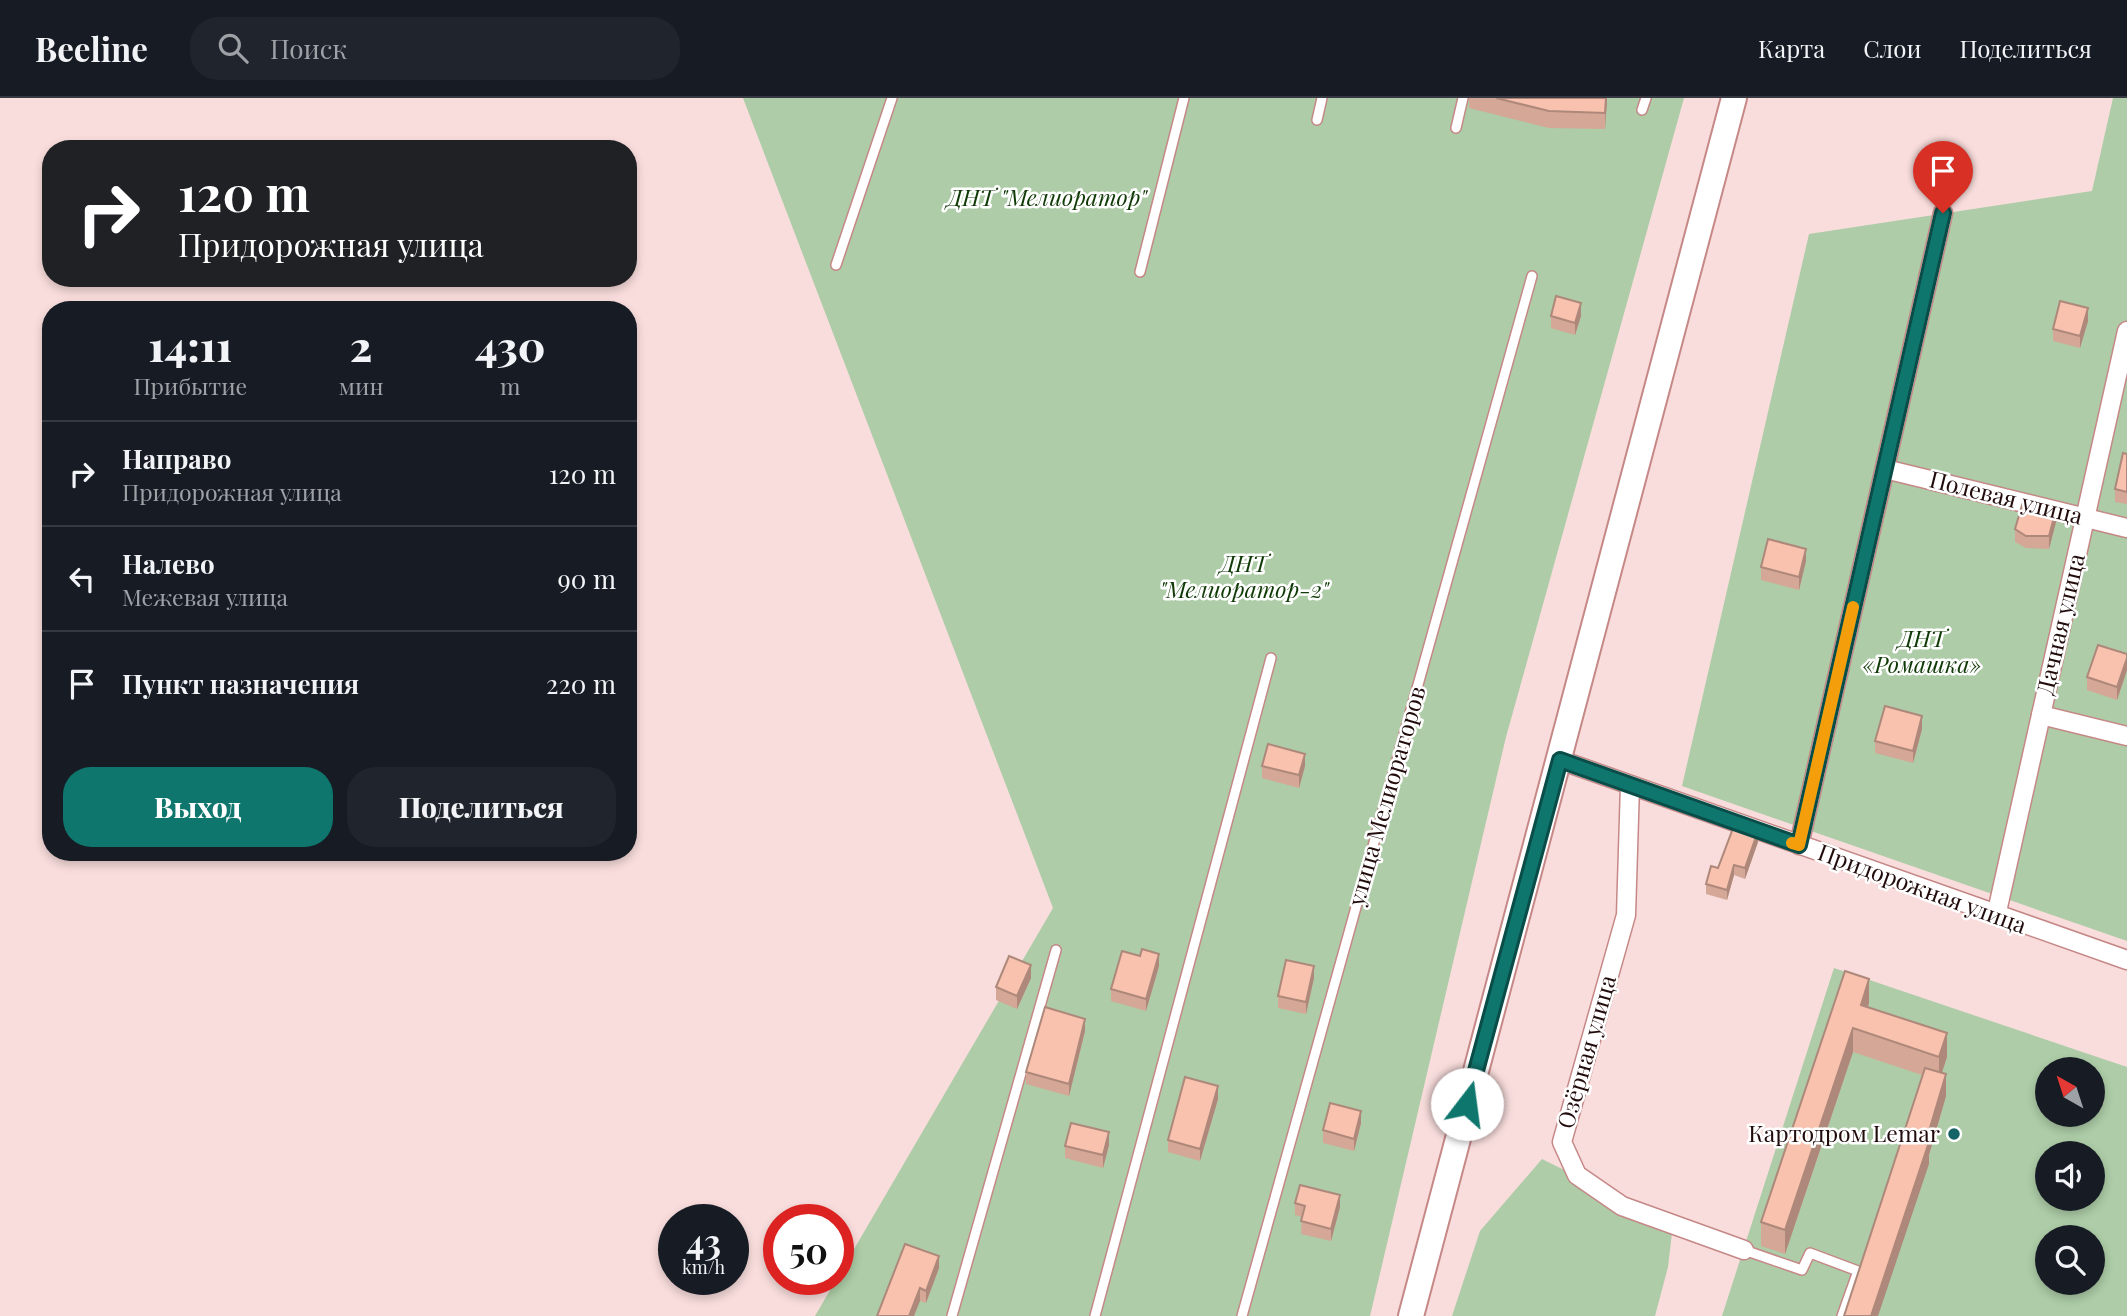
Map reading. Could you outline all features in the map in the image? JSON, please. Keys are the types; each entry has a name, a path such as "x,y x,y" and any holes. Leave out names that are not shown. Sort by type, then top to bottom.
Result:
{"main road":[{"path":"1410,1316 1734,98"}],"street":[{"path":"1799,845 1943,213"},
{"name":"Дачная улица","path":"1996,916 2126,336"},
{"name":"Полевая улица","path":"1885,469 2127,528"},
{"path":"2041,715 2127,736"},
{"name":"Придорожная улица","path":"1560,760 2127,960"},
{"name":"Озёрная улица","path":"1630,785 1626,915 1562,1142 1577,1175 1622,1206 1744,1250"}],"lane":[{"path":"836,265 892,98"},
{"path":"1140,272 1184,98"},
{"path":"1317,120 1322,98"},
{"path":"1456,128 1463,98"},
{"path":"1642,110 1646,98"},
{"name":"улица Мелиораторов","path":"1242,1316 1532,276"},
{"path":"1095,1316 1271,657"},
{"path":"952,1316 1056,950"},
{"path":"1744,1250 1802,1270 1810,1253 1857,1271 1842,1316"}],"green space":[{"name":"ДНТ \"Мелиоратор-2\"","path":"743,98 1684,98 1506,737 1370,1316 815,1316 827,1295 854,1295 854,1249 1053,908"},
{"name":"ДНТ «Ромашка»","path":"2113,98 2127,98 2127,941 1682,786 1809,234 2092,191"},
{"name":"Картодром Lemar","path":"1834,968 2097,1057 2035,1057 2035,1127 2105,1127 2105,1060 2127,1067 2127,1316 1722,1316"},
{"path":"1542,1159 1673,1224 1668,1267 1655,1316 1452,1316 1480,1231"}],"building":[{"path":"1496,98 1606,98 1605,113 1549,111"},
{"path":"1556,296 1581,303 1575,323 1551,316"},
{"path":"2060,301 2088,308 2080,336 2053,329"},
{"path":"2123,453 2127,454 2127,492 2115,489"},
{"path":"2023,502 2056,510 2049,536 2026,536 2015,529"},
{"path":"1768,539 1806,549 1799,577 1761,567"},
{"path":"2098,645 2127,654 2117,687 2087,677"},
{"path":"1885,706 1922,716 1913,751 1875,741"},
{"path":"1268,744 1305,754 1299,775 1262,766"},
{"path":"1735,823 1758,831 1745,868 1734,865 1727,890 1706,884 1711,866 1718,868"},
{"path":"1142,949 1159,954 1146,999 1111,989 1122,951 1140,956"},
{"path":"1009,956 1031,965 1017,996 996,987"},
{"path":"1286,960 1314,966 1306,1002 1278,996"},
{"path":"1845,971 1869,979 1861,1005 1947,1033 1939,1057 1853,1028 1785,1230 1761,1222"},
{"path":"1045,1007 1085,1019 1069,1084 1026,1072"},
{"path":"1925,1068 1946,1074 1926,1141 1929,1142 1871,1316 1844,1316"},
{"path":"1185,1077 1218,1086 1200,1149 1168,1140"},
{"path":"1330,1103 1361,1111 1354,1139 1323,1130"},
{"path":"1071,1123 1109,1132 1103,1155 1065,1146"},
{"path":"1300,1185 1340,1195 1331,1229 1301,1221 1305,1206 1295,1203"},
{"path":"905,1244 939,1256 926,1291 920,1288 909,1316 877,1316"}],"slow traffic":[{"path":"1792,843 1799,845 1853,607"}],"place":[{"name":"Картодром Lemar","path":"1954,1134"}],"route":[{"path":"1467,1104 1560,760 1799,845 1943,213"}],"park label":[{"name":"ДНТ \"Мелиоратор\"","path":"1047,198"}]}
